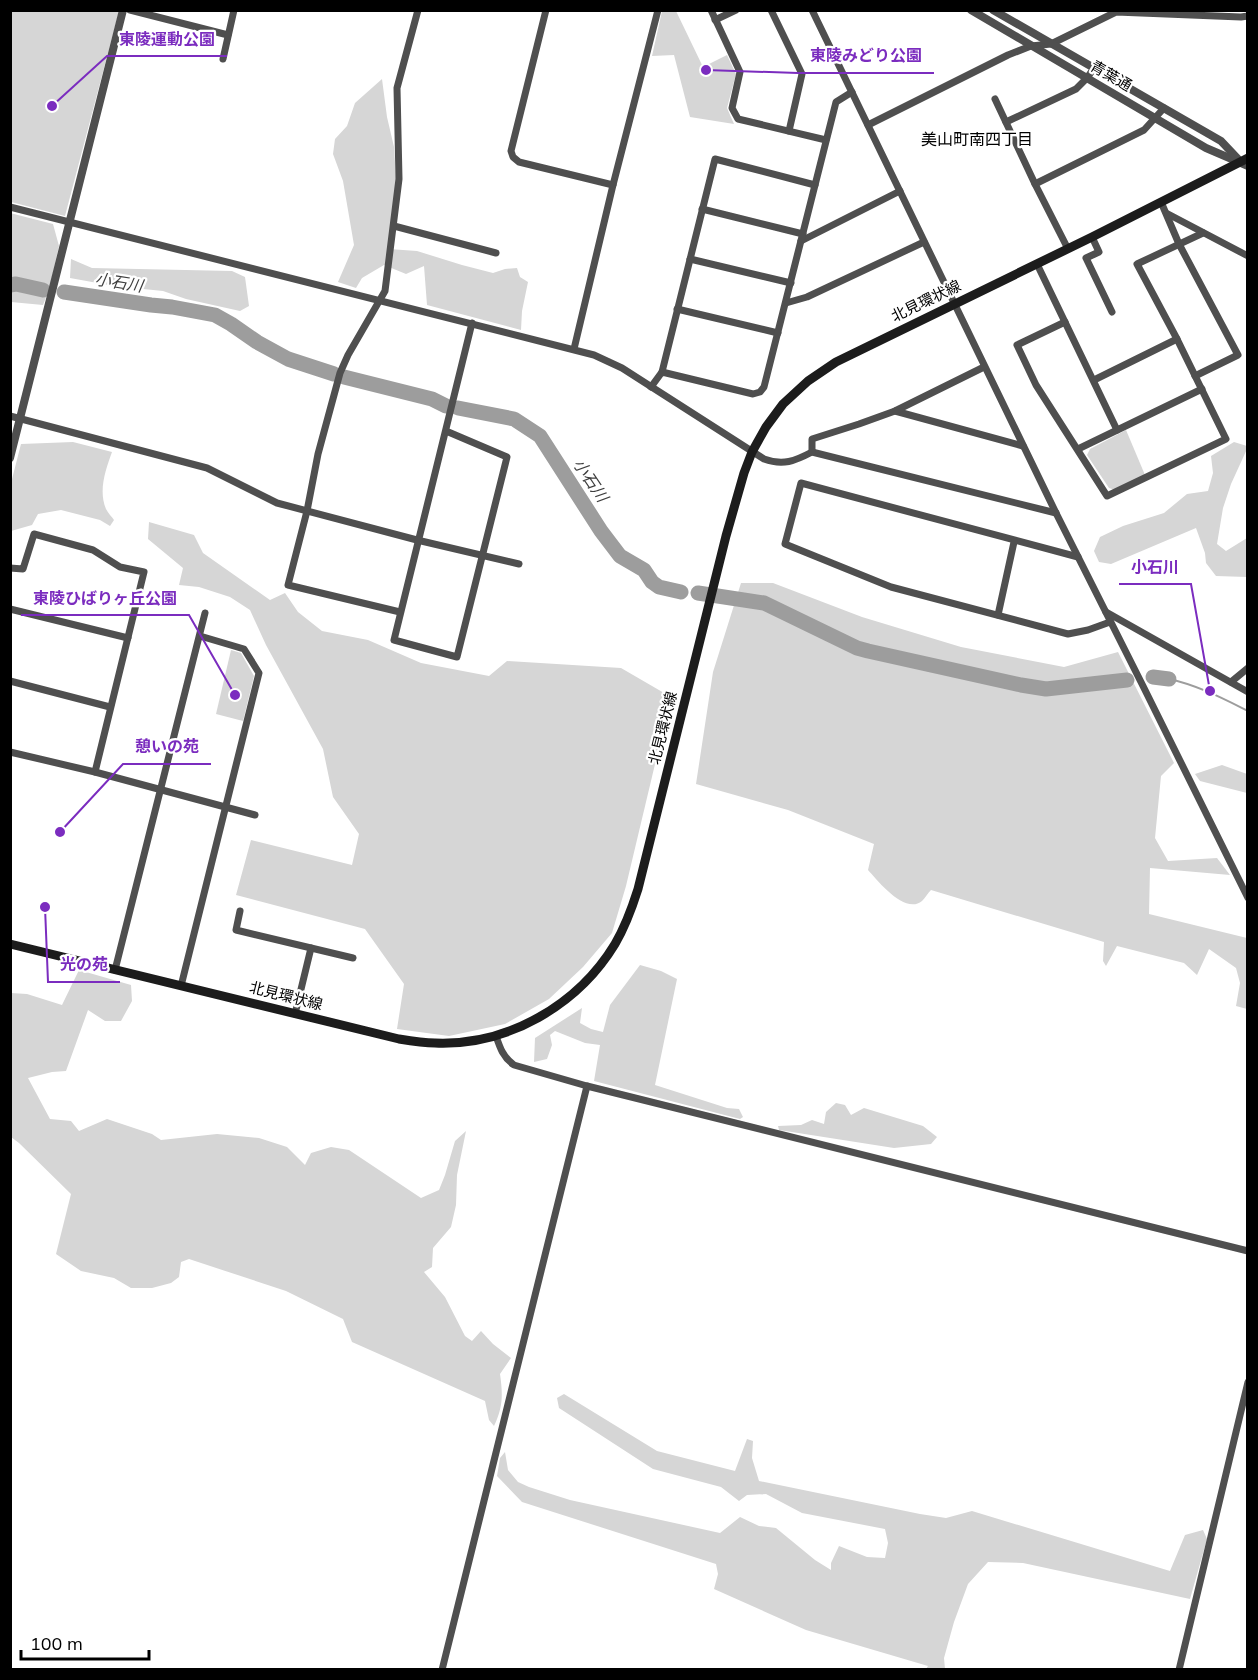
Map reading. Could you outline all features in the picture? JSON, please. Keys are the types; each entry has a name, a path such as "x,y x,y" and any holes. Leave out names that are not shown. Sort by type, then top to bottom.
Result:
{"main road":[{"name":"北見環状線","path":"10,944 399,1039 436,1043 471,1041 496,1036 533,1021 570,997 593,974 615,944 629,917 744,473 752,452 766,427 783,404 808,381 836,362 1245,162"}],"street":[{"path":"10,458 123,10"},
{"path":"130,10 228,35"},
{"path":"223,59 234,10"},
{"path":"400,612 288,585 307,511 318,454 340,373 385,291 399,179 397,88 418,10"},
{"path":"546,10 511,151 513,157 519,162 613,185"},
{"path":"574,350 658,10"},
{"path":"711,10 740,72 732,108 738,119 826,140"},
{"path":"716,20 736,10"},
{"path":"771,10 802,74 789,131"},
{"path":"812,10 984,367 1248,898"},
{"name":"青葉通","path":"993,10 1221,141 1245,162"},
{"name":"青葉通","path":"971,11 1206,148 1245,162"},
{"path":"868,125 1008,55 1031,45 1050,44 1116,12 1188,13 1244,17"},
{"path":"1006,122 1076,89 1094,68"},
{"path":"662,372 753,394 760,392 764,387 836,102 852,92"},
{"path":"995,99 1068,249"},
{"path":"1035,184 1144,130 1164,108"},
{"path":"651,387 662,372 715,159 815,185"},
{"path":"702,209 802,238 900,191"},
{"path":"1161,202 1179,244 1238,355 1195,376"},
{"path":"10,207 594,355 622,368 752,452 776,464 796,460 812,452 1056,513"},
{"path":"1167,213 1248,256"},
{"path":"394,226 496,253"},
{"path":"1065,321 1017,345 1036,385 1107,496 1226,439 1137,264 1203,233"},
{"path":"1092,237 1099,252 1086,258 1112,312"},
{"path":"786,303 816,293 924,242"},
{"path":"690,259 791,284"},
{"path":"1036,264 1118,430"},
{"path":"677,309 778,333"},
{"path":"446,431 507,458 457,657 393,640 472,324"},
{"path":"1094,380 1177,339"},
{"path":"812,452 813,439 895,411 984,367"},
{"path":"1078,449 1202,389"},
{"path":"895,411 1023,446"},
{"path":"10,416 207,468 277,503 519,564"},
{"path":"1078,557 1014,542 801,483 785,544 891,587 1068,634 1088,630 1110,621"},
{"path":"10,568 23,569 34,534 93,550 120,567 144,572 95,772"},
{"path":"998,615 1014,542"},
{"path":"10,609 128,638"},
{"path":"1104,610 1248,692"},
{"path":"115,970 205,613"},
{"path":"181,986 260,673 244,649 200,636"},
{"path":"1231,682 1248,668"},
{"path":"10,681 110,707"},
{"path":"10,752 255,814"},
{"path":"240,910 236,930 353,958"},
{"path":"295,1014 311,948"},
{"path":"496,1036 502,1053 514,1065 587,1086 1248,1251"},
{"path":"442,1670 587,1086"},
{"path":"1179,1670 1248,1382"}],"shaded area":[{"path":"10,11 119,11 65,216 11,202"},
{"path":"662,11 676,11 703,67 727,55 736,74 727,108 734,124 690,117 674,55 652,56"},
{"path":"382,79 394,147 396,178 389,249 417,251 493,273 517,268 520,277 528,282 521,330 427,305 424,266 406,274 384,265 362,278 356,288 338,282 354,245 343,181 333,154 335,139 347,126 355,103"},
{"path":"10,213 53,224 59,246 49,290 43,305 11,302"},
{"path":"71,259 92,268 232,271 245,277 249,306 240,311 186,299 163,291 114,286 70,278"},
{"path":"1126,430 1145,475 1115,490 1109,488 1087,455 1090,449"},
{"path":"73,442 112,452 103,487 106,509 114,520 110,526 100,520 61,510 38,514 32,525 11,531 11,483 21,444"},
{"path":"1234,442 1247,446 1247,449 1223,508 1217,544 1226,551 1247,538 1247,577 1216,576 1206,563 1196,528 1111,564 1099,562 1094,551 1100,537 1123,526 1164,513 1187,494 1208,491 1213,473 1211,456"},
{"path":"149,522 194,535 203,553 270,600 285,593 298,612 322,631 368,640 421,663 489,676 507,661 621,668 671,697 626,886 612,933 583,967 549,999 505,1024 449,1036 397,1029 404,984 365,929 236,895 251,840 352,865 359,834 333,797 323,749 266,645 250,610 230,597 199,587 179,585 183,568 148,539"},
{"path":"741,583 773,583 862,617 961,647 1064,667 1118,652 1174,763 1161,776 1155,838 1168,861 1217,858 1230,875 1150,868 1149,914 1247,938 1247,1009 1236,1006 1240,983 1236,968 1209,949 1197,975 1184,963 1117,946 1106,966 1103,961 1104,942 931,890 922,901 908,904 892,895 868,870 874,844 788,810 696,784 713,672"},
{"path":"231,650 241,653 254,676 243,721 216,714"},
{"path":"1222,765 1247,774 1247,793 1200,781 1195,774"},
{"path":"640,965 661,971 677,979 655,1085 727,1108 739,1109 743,1117 740,1119 594,1081 600,1045 585,1043 555,1031 550,1035 552,1045 547,1059 534,1062 535,1038 582,1008 580,1023 603,1032 610,1005"},
{"path":"79,970 131,985 132,1001 121,1021 105,1021 88,1010 66,1071 28,1078 50,1119 71,1121 79,1131 107,1119 152,1134 161,1140 217,1134 259,1138 287,1147 305,1165 311,1153 331,1147 349,1150 421,1198 439,1190 455,1141 466,1131 457,1175 456,1205 451,1227 433,1248 432,1267 424,1272 445,1297 465,1336 472,1341 481,1331 511,1358 500,1374 502,1401 494,1426 489,1420 485,1401 352,1342 343,1319 286,1291 189,1259 181,1262 179,1277 171,1283 152,1288 131,1288 114,1278 81,1271 56,1254 71,1194 11,1137 11,993 27,994 62,1005"},
{"path":"836,1103 845,1105 851,1115 864,1108 923,1126 937,1137 931,1144 894,1148 779,1130 778,1126 801,1125 812,1120 824,1124 826,1112"},
{"path":"564,1394 657,1451 735,1471 747,1439 753,1441 752,1458 759,1481 946,1518 972,1511 1170,1571 1185,1535 1203,1530 1207,1539 1190,1599 1023,1563 988,1562 968,1584 944,1658 945,1669 926,1669 928,1666 806,1630 714,1589 718,1574 716,1564 522,1502 497,1476 500,1458 505,1452 508,1470 518,1482 570,1500 720,1533 740,1517 759,1526 776,1528 831,1570 831,1563 839,1546 867,1557 885,1558 888,1543 885,1529 802,1513 766,1494 747,1495 739,1501 721,1487 653,1469 559,1408 557,1398"}],"waterway":[{"name":"小石川","path":"10,285 16,284 43,290"},
{"name":"小石川","path":"64,292 215,315 288,359 334,374"},
{"name":"小石川","path":"344,377 432,399 446,406"},
{"name":"小石川","path":"458,408 514,419 540,436 601,531 620,556 644,570 652,582 659,587 681,592"},
{"name":"小石川","path":"698,593 764,603 857,648 1021,685 1046,689 1127,680"},
{"name":"小石川","path":"1153,677 1169,679"},
{"name":"小石川","path":"1169,679 1199,688 1248,711"}],"place":[{"name":"東陵みどり公園","path":"706,70"},
{"name":"東陵運動公園","path":"52,106"},
{"name":"小石川","path":"1210,691"},
{"name":"東陵ひばりヶ丘公園","path":"235,695"},
{"name":"憩いの苑","path":"60,832"},
{"name":"光の苑","path":"45,907"}],"district":[{"name":"美山町南四丁目","path":"977,139"}]}
